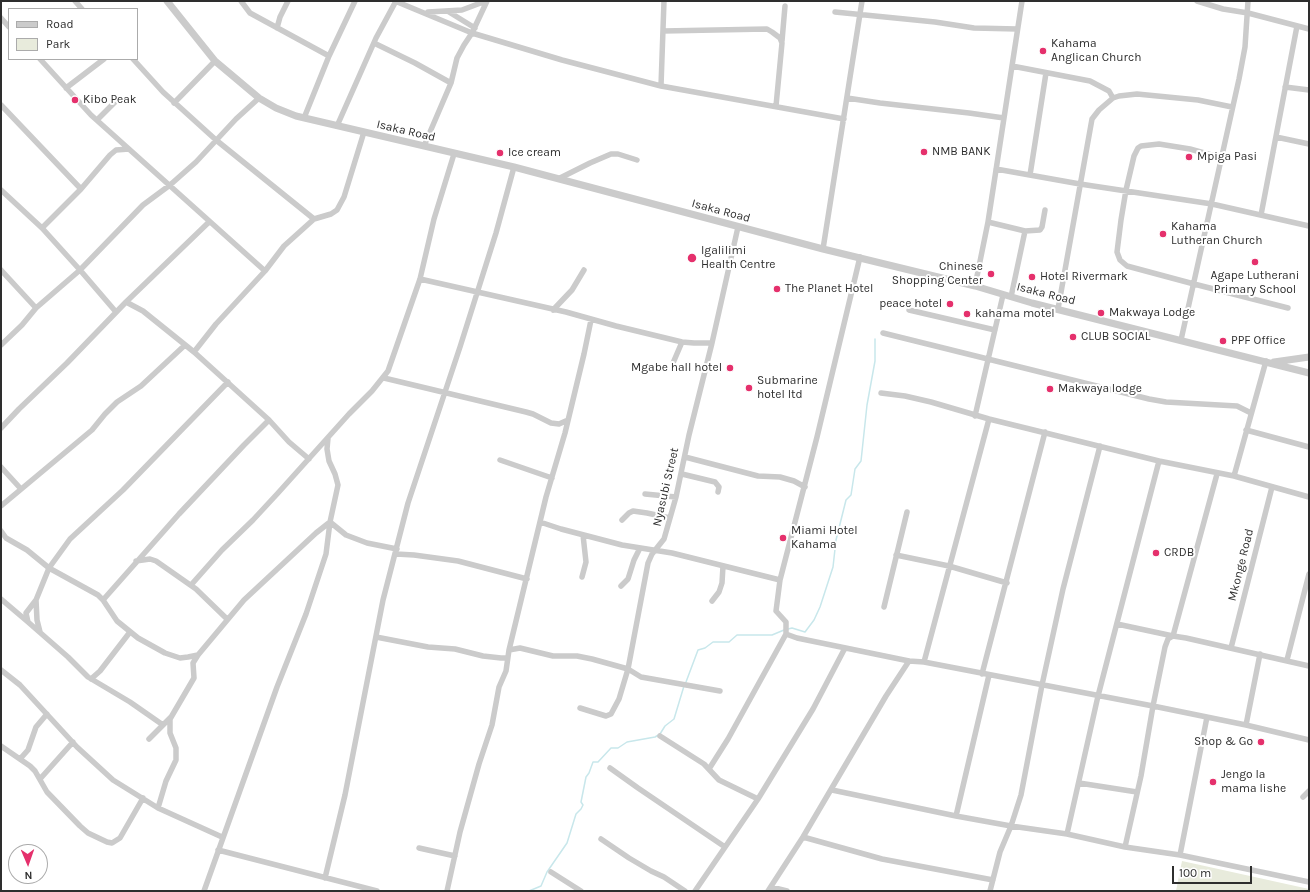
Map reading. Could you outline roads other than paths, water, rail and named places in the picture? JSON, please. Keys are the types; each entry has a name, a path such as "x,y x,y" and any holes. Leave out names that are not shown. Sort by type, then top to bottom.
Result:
{"street":[{"name":"Isaka Road","path":"167,1 215,61 259,98 276,108 304,118 514,167 738,227 975,286 1007,296 1309,373"},
{"path":"241,1 250,13 328,56"},
{"path":"277,28 280,17 288,1"},
{"path":"304,118 328,56 355,1"},
{"path":"337,126 374,43 396,1 473,30 562,60 661,86 844,119"},
{"path":"425,12 448,12 470,8 486,1"},
{"path":"424,146 451,83 457,58 473,30 486,1"},
{"path":"661,86 664,1"},
{"path":"823,249 862,1"},
{"path":"975,286 988,222 1022,1"},
{"path":"1198,1 1223,9 1309,29"},
{"path":"1181,340 1239,79 1245,47 1248,1"},
{"path":"776,106 785,6"},
{"path":"448,12 473,30"},
{"path":"835,12 861,13 974,28 1017,29"},
{"path":"1,18 8,26"},
{"path":"1261,215 1297,26"},
{"path":"663,31 767,29 777,35 782,44"},
{"path":"374,43 451,83"},
{"path":"41,60 97,120 265,272"},
{"path":"66,88 103,60"},
{"path":"134,60 162,92 174,103 216,140 314,219"},
{"path":"174,103 215,61"},
{"path":"1012,66 1090,81 1098,84 1108,91 1113,98"},
{"path":"1030,174 1046,73"},
{"path":"1285,87 1309,90"},
{"path":"1058,309 1092,119 1099,110 1113,98 1124,95 1154,95 1198,100 1232,107"},
{"path":"1,345 22,326 36,308 80,270 143,205 170,185 196,162 259,98"},
{"path":"847,98 1004,118"},
{"path":"97,120 118,99"},
{"path":"1,105 81,189"},
{"path":"194,352 216,324 265,272 284,246 314,219 331,214 337,210 344,197 364,132"},
{"path":"1276,136 1309,144"},
{"path":"1222,158 1159,144 1141,146 1138,148 1134,156 1126,190 1117,252 1120,260 1127,266 1288,308"},
{"path":"42,228 81,189 110,154 116,150 129,149"},
{"path":"191,585 222,550 258,515 384,378 392,364 420,279 434,219 454,154"},
{"path":"557,179 611,154 618,154 637,160"},
{"path":"325,878 345,795 383,600 408,503 496,233 514,167"},
{"path":"996,169 1080,184 1212,204 1309,226"},
{"path":"1,190 42,228 116,312"},
{"path":"988,222 1025,231 1040,230 1046,210"},
{"path":"1,428 126,302 209,222"},
{"name":"Nyasubi Street","path":"580,708 606,716 611,714 618,704 628,669 648,563 652,554 664,539 682,474 694,413 712,343 738,227"},
{"path":"975,416 995,330 1007,296 1025,231"},
{"path":"709,769 728,739 786,634 786,622 776,611 780,580 805,486 860,257"},
{"path":"1,270 36,308"},
{"path":"553,310 572,290 584,270"},
{"path":"420,279 682,342 712,343"},
{"path":"126,302 144,311 194,352 269,420 288,442 308,459"},
{"path":"909,310 995,330"},
{"path":"447,891 479,764 492,725 498,694 506,671 509,650 540,522 568,420 591,320"},
{"path":"883,333 1149,399 1166,402 1237,406 1251,413"},
{"path":"673,363 682,342"},
{"path":"1,506 92,430 117,402 141,386 185,345"},
{"path":"1234,476 1251,413 1268,362 1309,358"},
{"path":"384,378 533,414 551,424 558,424 568,420"},
{"path":"28,622 26,611 36,600 49,568 70,539 123,490 228,382"},
{"path":"881,393 925,400 975,416 1160,461 1217,474 1234,476 1309,497"},
{"path":"924,662 989,419"},
{"path":"103,600 136,561 269,420"},
{"path":"1246,430 1309,447"},
{"path":"982,674 998,610 1007,583 1045,432"},
{"path":"204,891 222,837 277,687 319,580 326,554 330,522 338,485 335,474 328,461 328,438"},
{"path":"990,891 1000,852 1011,826 1021,795 1042,685 1063,589 1100,446"},
{"path":"685,457 758,476 780,477 805,486"},
{"path":"500,460 552,478"},
{"path":"1067,834 1098,696 1160,461"},
{"path":"1,467 21,489"},
{"path":"682,474 715,482 719,487 718,492"},
{"path":"1126,847 1165,647 1168,639 1173,636 1217,474"},
{"name":"Mkonge Road","path":"1231,648 1272,487"},
{"path":"645,494 676,497"},
{"path":"622,520 633,511 670,518"},
{"path":"884,607 907,512"},
{"path":"330,522 346,535 367,543 414,555 458,561 527,579"},
{"path":"149,739 171,716 194,678 193,663 227,619 244,600 316,533 330,522"},
{"path":"540,522 622,545 656,550 780,580"},
{"path":"1,531 6,538 27,550 49,568 84,587 103,600 117,621 143,641 166,653 182,658 198,655"},
{"path":"582,577 586,562 583,535"},
{"path":"621,586 628,579 634,560 640,548"},
{"path":"896,555 950,566 1007,583"},
{"path":"136,561 150,559 156,560 196,589 227,619"},
{"path":"712,601 719,592 722,583 723,566"},
{"path":"1287,660 1309,574"},
{"path":"1,599 55,645 91,679 125,699 162,725"},
{"path":"36,600 37,620 40,633"},
{"path":"1117,624 1260,654 1309,666"},
{"path":"91,679 100,671 130,632"},
{"path":"786,634 797,638 909,661 924,662 1153,706 1246,725 1309,740"},
{"path":"376,636 428,647 455,649 483,656 508,658"},
{"path":"509,650 520,648 553,656 584,657 628,669 637,675 648,678 720,691"},
{"path":"695,891 709,873 758,799 813,709 845,648"},
{"path":"1246,725 1260,654"},
{"path":"787,891 769,889 803,838 875,715 909,661"},
{"path":"1,670 20,685 73,742 113,780 158,808 222,837"},
{"path":"956,816 989,675"},
{"path":"20,759 28,750 36,727 47,714"},
{"path":"158,808 166,781 176,760 176,748 170,733 171,716"},
{"path":"1180,855 1207,717"},
{"path":"660,736 698,759 719,780 758,799"},
{"path":"40,779 73,742"},
{"path":"1,746 30,766 40,779 47,792 88,833 107,842 112,842 120,838 143,798"},
{"path":"610,768 725,847"},
{"path":"1078,783 1137,792"},
{"path":"832,790 956,816 1067,834 1126,847 1180,855 1309,882"},
{"path":"1303,796 1309,791"},
{"path":"803,838 882,859 993,880"},
{"path":"601,839 629,858 664,877 685,891"},
{"path":"419,848 455,856"},
{"path":"218,850 377,891"},
{"path":"551,872 581,891"}],"waterway":[{"path":"788,629 792,628 805,632 814,620 820,607 833,567 836,540 846,500 851,495 855,469 861,461 867,405 875,361 875,339"},
{"path":"686,682 698,650 705,648 713,642 729,642 737,635 772,635 784,630"},
{"path":"529,891 541,886 547,872 567,843 576,814 583,805 581,802 586,777 593,762 598,762 611,748 618,748 627,742 655,737 660,734 665,726 674,719 684,686"}],"place":[{"name":"Kahama Anglican Church","path":"1043,51"},
{"name":"Kibo Peak","path":"75,100"},
{"name":"NMB BANK","path":"924,152"},
{"name":"Ice cream","path":"500,153"},
{"name":"Mpiga Pasi","path":"1189,157"},
{"name":"Kahama Lutheran Church","path":"1163,234"},
{"name":"Igalilimi Health Centre","path":"692,258"},
{"name":"Agape Lutherani Primary School","path":"1255,262"},
{"name":"Chinese Shopping Center","path":"991,274"},
{"name":"Hotel Rivermark","path":"1032,277"},
{"name":"The Planet Hotel","path":"777,289"},
{"name":"peace hotel","path":"950,304"},
{"name":"Makwaya Lodge","path":"1101,313"},
{"name":"kahama motel","path":"967,314"},
{"name":"CLUB SOCIAL","path":"1073,337"},
{"name":"PPF Office","path":"1223,341"},
{"name":"Mgabe hall hotel","path":"730,368"},
{"name":"Submarine hotel ltd","path":"749,388"},
{"name":"Makwaya lodge","path":"1050,389"},
{"name":"Miami Hotel Kahama","path":"783,538"},
{"name":"CRDB","path":"1156,553"},
{"name":"Shop & Go","path":"1261,742"},
{"name":"Jengo la mama lishe","path":"1213,782"}]}
